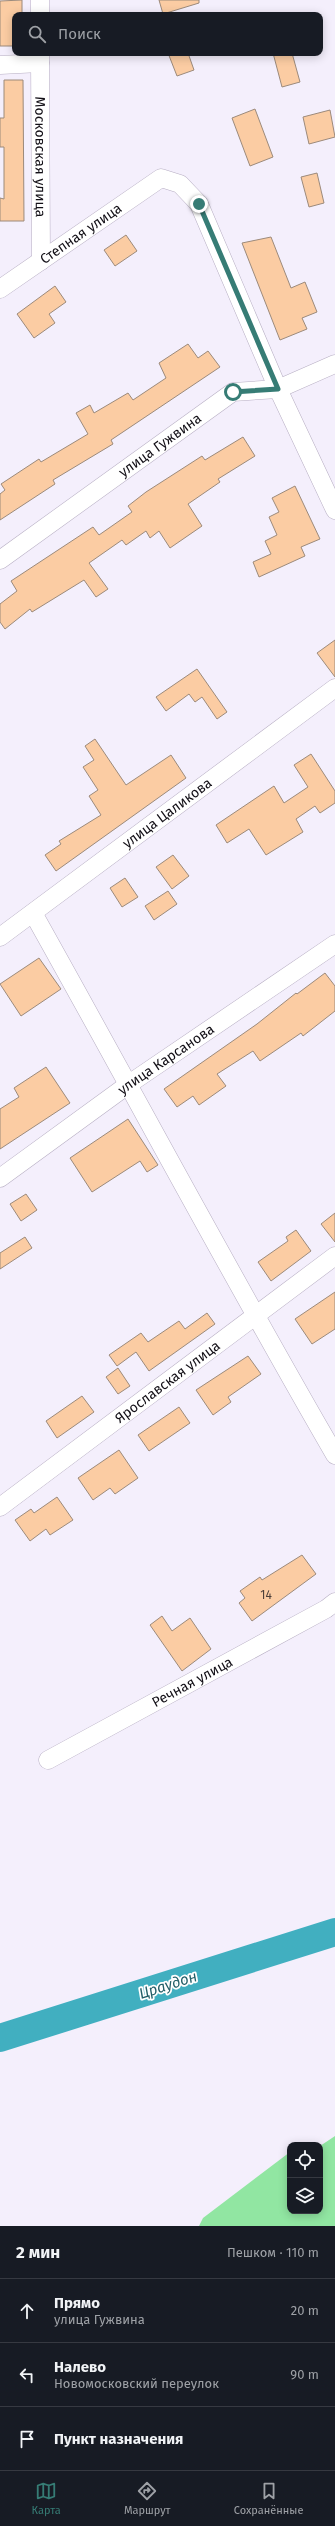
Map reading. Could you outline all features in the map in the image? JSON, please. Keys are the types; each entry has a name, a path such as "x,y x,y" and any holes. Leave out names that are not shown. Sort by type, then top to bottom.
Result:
{"street":[{"path":"40,0 40,12"},
{"path":"0,65 40,58"},
{"name":"Московская улица","path":"40,58 41,261"},
{"name":"Степная улица","path":"0,289 161,178 180,184 199,204 278,389"},
{"name":"улица Гужвина","path":"0,560 233,392 278,389 335,364"},
{"path":"278,389 335,510"},
{"name":"улица Цаликова","path":"0,937 335,688"},
{"path":"33,912 129,1084 254,1315 335,1456"},
{"name":"улица Карсанова","path":"0,1178 129,1084 335,944"},
{"name":"Ярославская улица","path":"0,1507 254,1315 335,1256"},
{"name":"Речная улица","path":"48,1760 326,1609 335,1602"}],"green space":[{"path":"335,2136 335,2226 199,2226 203,2218 287,2154 287,2214 323,2214 323,2144"}],"building":[{"path":"22,0 22,12 12,12 12,46 0,46 0,1"},
{"path":"159,0 199,0 199,3 170,12 162,12"},
{"path":"169,56 189,56 194,70 177,76"},
{"path":"274,56 293,56 300,82 282,87"},
{"path":"4,80 23,80 24,221 0,221 0,198 4,199 4,147 0,147 0,118 4,118"},
{"path":"255,109 273,157 250,166 232,118"},
{"path":"330,110 335,137 309,144 303,117"},
{"path":"317,173 324,203 309,207 301,177"},
{"path":"126,235 137,251 115,266 104,250"},
{"path":"271,237 291,288 305,282 317,312 302,318 307,329 280,340 242,243"},
{"path":"55,286 66,302 49,314 55,323 34,338 17,314"},
{"path":"188,344 198,358 208,351 220,367 111,440 113,444 53,480 55,484 0,520 0,494 5,490 1,484 39,459 41,462 88,434 76,413 90,405 94,413 128,393 133,400 166,378 159,363"},
{"path":"243,437 255,456 218,479 220,482 188,504 202,526 170,548 159,531 150,538 146,531 126,545 122,540 89,563 108,589 96,597 84,580 32,612 30,609 5,629 0,622 0,604 17,591 11,581 93,527 99,535 132,512 128,506 146,492 202,456 205,460"},
{"path":"295,486 320,539 301,547 305,556 259,577 253,562 271,554 265,541 277,535 269,517 279,512 272,498"},
{"path":"335,640 335,677 317,653"},
{"path":"197,669 227,712 217,719 202,697 195,702 189,694 166,711 156,697"},
{"path":"95,739 126,785 171,755 186,778 56,871 45,855 61,844 59,841 101,815 89,796 98,790 83,767 94,760 85,746"},
{"path":"311,754 335,791 335,803 320,813 315,806 296,819 303,832 266,855 249,829 227,843 216,825 274,786 284,803 308,787 294,765"},
{"path":"173,855 189,876 172,889 156,867"},
{"path":"125,878 138,897 122,907 110,888"},
{"path":"168,891 177,904 154,920 145,906"},
{"path":"39,958 61,989 21,1016 0,984"},
{"path":"325,973 335,986 335,1011 303,1036 301,1033 260,1061 253,1051 217,1074 226,1086 199,1105 193,1096 177,1107 164,1089 257,1024 296,993 297,994"},
{"path":"46,1067 70,1103 0,1149 0,1109 19,1097 14,1088"},
{"path":"128,1119 158,1165 147,1172 140,1161 92,1192 70,1158"},
{"path":"26,1194 37,1210 21,1221 10,1204"},
{"path":"335,1213 335,1242 321,1224"},
{"path":"296,1230 311,1251 271,1281 258,1262 288,1241 286,1237"},
{"path":"25,1237 32,1248 0,1269 0,1253"},
{"path":"335,1292 335,1329 312,1344 295,1319"},
{"path":"207,1313 215,1324 149,1371 136,1352 117,1366 109,1355 141,1333 148,1342 179,1321 185,1329"},
{"path":"248,1356 261,1374 228,1397 231,1402 213,1415 196,1390"},
{"path":"118,1368 130,1386 118,1394 106,1377"},
{"path":"82,1396 94,1412 57,1438 46,1421"},
{"path":"179,1407 190,1423 149,1451 138,1435"},
{"path":"119,1450 138,1478 115,1494 110,1488 93,1500 78,1478"},
{"path":"57,1497 73,1520 50,1535 46,1529 30,1541 15,1520 31,1509 34,1513"},
{"path":"302,1555 316,1574 252,1621 239,1603 245,1598 240,1591 260,1577 262,1580"},
{"path":"162,1616 172,1631 190,1618 211,1649 182,1671 150,1625"}],"waterway":[{"name":"Цраудон","path":"0,2038 335,1932"}],"route":[{"path":"199,204 278,389 233,392"}]}
